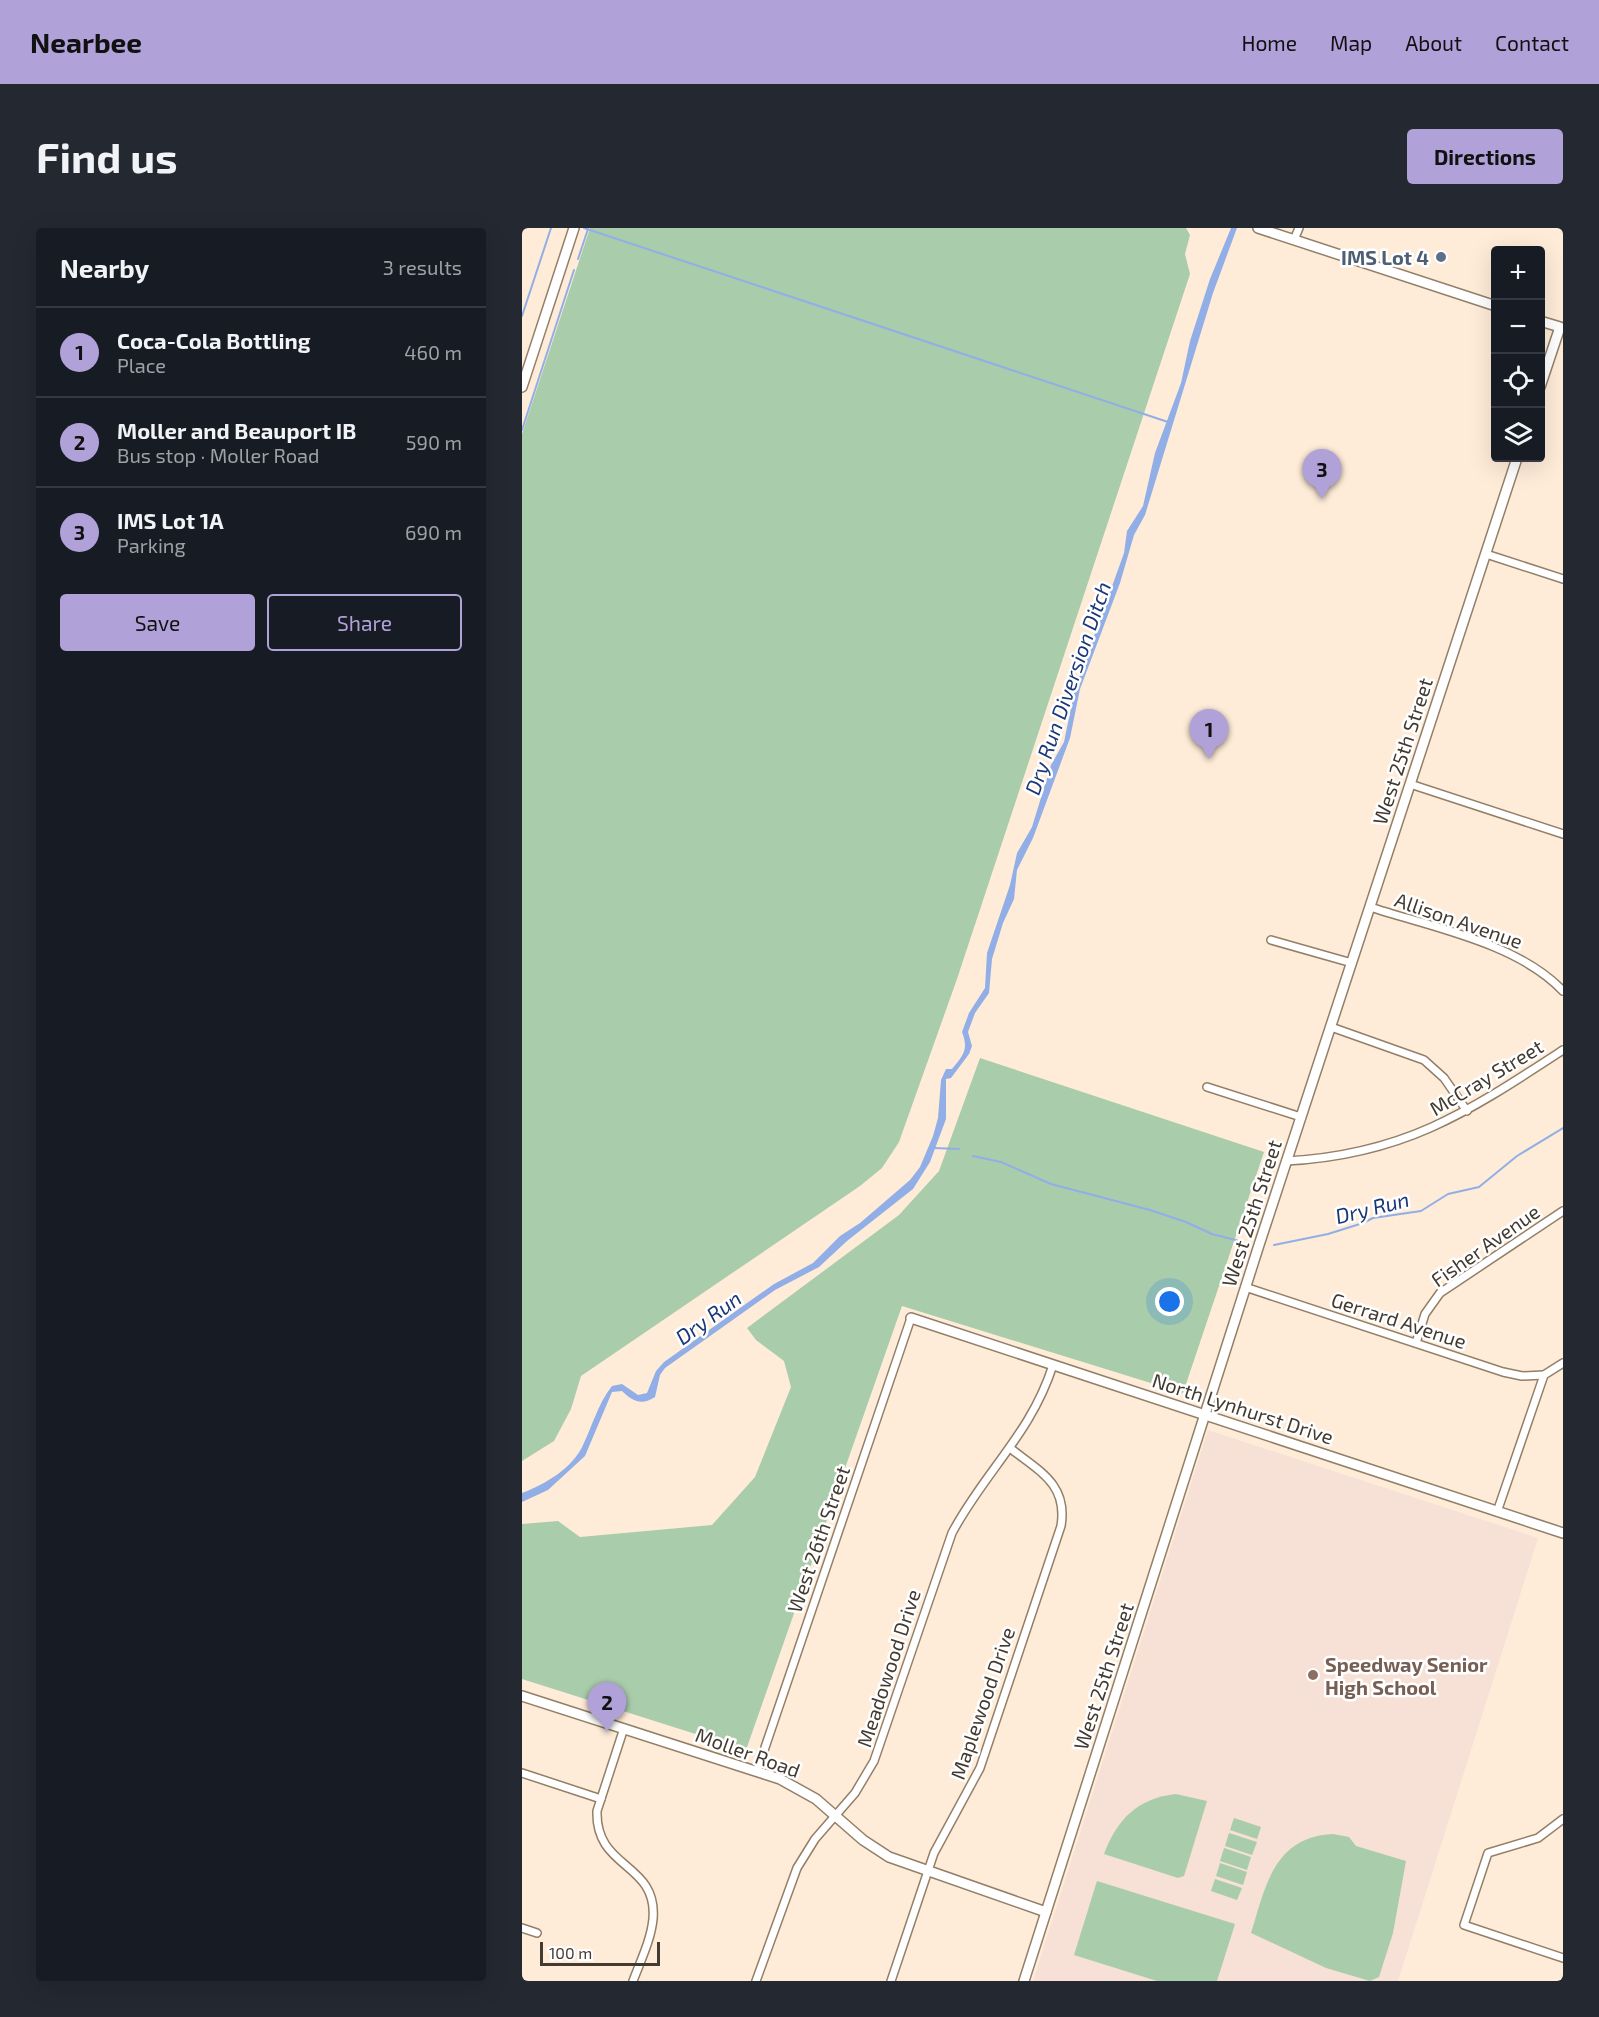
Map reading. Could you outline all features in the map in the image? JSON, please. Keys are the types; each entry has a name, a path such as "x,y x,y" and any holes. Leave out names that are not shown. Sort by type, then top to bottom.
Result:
{"main road":[{"path":"522,387 574,228"},
{"path":"1258,228 1491,304"},
{"path":"1545,323 1562,328 1545,374"},
{"name":"West 25th Street","path":"1024,1981 1245,1287 1516,462"},
{"name":"North Lynhurst Drive","path":"911,1318 1563,1533"},
{"name":"Moller Road","path":"522,1696 757,1771 804,1791 879,1851 927,1872 1046,1912"}],"street":[{"path":"1294,240 1299,228"},
{"path":"1486,554 1563,579"},
{"path":"1410,784 1563,834"},
{"name":"Allison Avenue","path":"1370,907 1510,953 1535,967 1563,991"},
{"path":"1271,940 1352,963"},
{"path":"1330,1027 1424,1060 1444,1078 1467,1111"},
{"name":"McCray Street","path":"1286,1161 1345,1155 1388,1145 1426,1131 1467,1111 1563,1050"},
{"path":"1207,1087 1301,1118"},
{"name":"Fisher Avenue","path":"1416,1343 1425,1314 1440,1293 1563,1211"},
{"name":"Gerrard Avenue","path":"1245,1287 1507,1373 1544,1375"},
{"name":"West 26th Street","path":"757,1771 911,1318"},
{"path":"1497,1512 1544,1375 1563,1363"},
{"name":"Meadowood Drive","path":"756,1981 797,1868 808,1848 862,1784 877,1754 952,1533 970,1501 1034,1414 1053,1365"},
{"name":"Maplewood Drive","path":"891,1981 927,1872 942,1836 979,1771 1061,1526 1062,1503 1054,1485 1010,1448"},
{"path":"624,1728 596,1822 602,1843 611,1855 640,1877 652,1901 651,1927 633,1981"},
{"path":"522,1773 601,1799"},
{"path":"1563,1819 1544,1835 1488,1853 1464,1925 1563,1958"},
{"path":"522,1928 537,1933"}],"shaded area":[{"name":"Speedway Senior High School","path":"1208,1430 1538,1538 1398,1981 1033,1981"}],"green space":[{"path":"590,228 1186,228 1190,235 1185,254 1190,274 957,979 899,1142 882,1168 860,1186 581,1376 571,1409 554,1441 522,1461 522,434"},
{"path":"980,1058 1264,1152 1183,1393 902,1306 746,1750 522,1679 522,1524 558,1521 580,1537 712,1525 755,1477 791,1387 784,1361 756,1340 747,1328 899,1215 939,1171"},
{"path":"1176,1794 1207,1801 1184,1876 1178,1878 1104,1854 1115,1830 1131,1812 1151,1800"},
{"path":"1234,1818 1261,1827 1257,1839 1230,1830"},
{"path":"1229,1833 1257,1842 1252,1855 1225,1846"},
{"path":"1333,1834 1349,1837 1356,1846 1406,1861 1393,1933 1379,1977 1370,1981 1326,1968 1251,1933 1268,1881 1285,1854 1297,1844 1313,1837"},
{"path":"1224,1848 1251,1857 1247,1870 1220,1861"},
{"path":"1220,1863 1247,1872 1243,1885 1216,1876"},
{"path":"1215,1879 1242,1888 1237,1900 1211,1891"},
{"path":"1097,1881 1235,1924 1217,1981 1157,1981 1074,1955"}],"water":[{"name":"Dry Run","path":"1231,228 1237,228 1213,293 1145,515 1134,535 1120,583 1080,689 1070,738 1033,838 1017,870 1014,899 1003,923 992,959 989,993 975,1013 968,1032 972,1046 969,1054 951,1078 946,1079 946,1119 930,1162 913,1189 847,1241 819,1267 775,1290 665,1368 660,1375 655,1397 641,1402 633,1400 622,1391 612,1392 585,1456 548,1490 522,1502 522,1493 557,1475 572,1461 587,1437 599,1407 612,1386 622,1384 638,1395 647,1393 656,1371 664,1362 774,1284 813,1263 840,1236 860,1223 910,1180 920,1167 938,1118 941,1080 946,1069 952,1069 964,1052 965,1043 962,1032 969,1013 985,988 987,953 1010,885 1017,853 1032,827 1051,765 1064,742 1075,689 1124,553 1127,531 1143,506 1155,453 1181,383 1190,341 1210,279"}],"waterway":[{"path":"522,316 551,228"},
{"path":"584,228 1168,422"},
{"path":"578,259 588,229"},
{"path":"522,430 574,270"},
{"name":"Dry Run","path":"1274,1245 1328,1234 1373,1218 1421,1211 1448,1194 1479,1187 1517,1156 1563,1128"},
{"path":"934,1148 959,1149"},
{"name":"Dry Run","path":"973,1156 1001,1162 1051,1184 1150,1210 1186,1222 1212,1234 1243,1242"}],"place":[{"name":"IMS Lot 4","path":"1441,257"},
{"name":"IMS Lot 1A","path":"1322,499"},
{"name":"Coca-Cola Bottling","path":"1209,759"},
{"name":"Speedway Senior High School","path":"1313,1675"},
{"name":"Moller and Beauport IB","path":"607,1732"}],"water label":[{"name":"Dry Run Diversion Ditch","path":"1067,688"}]}
